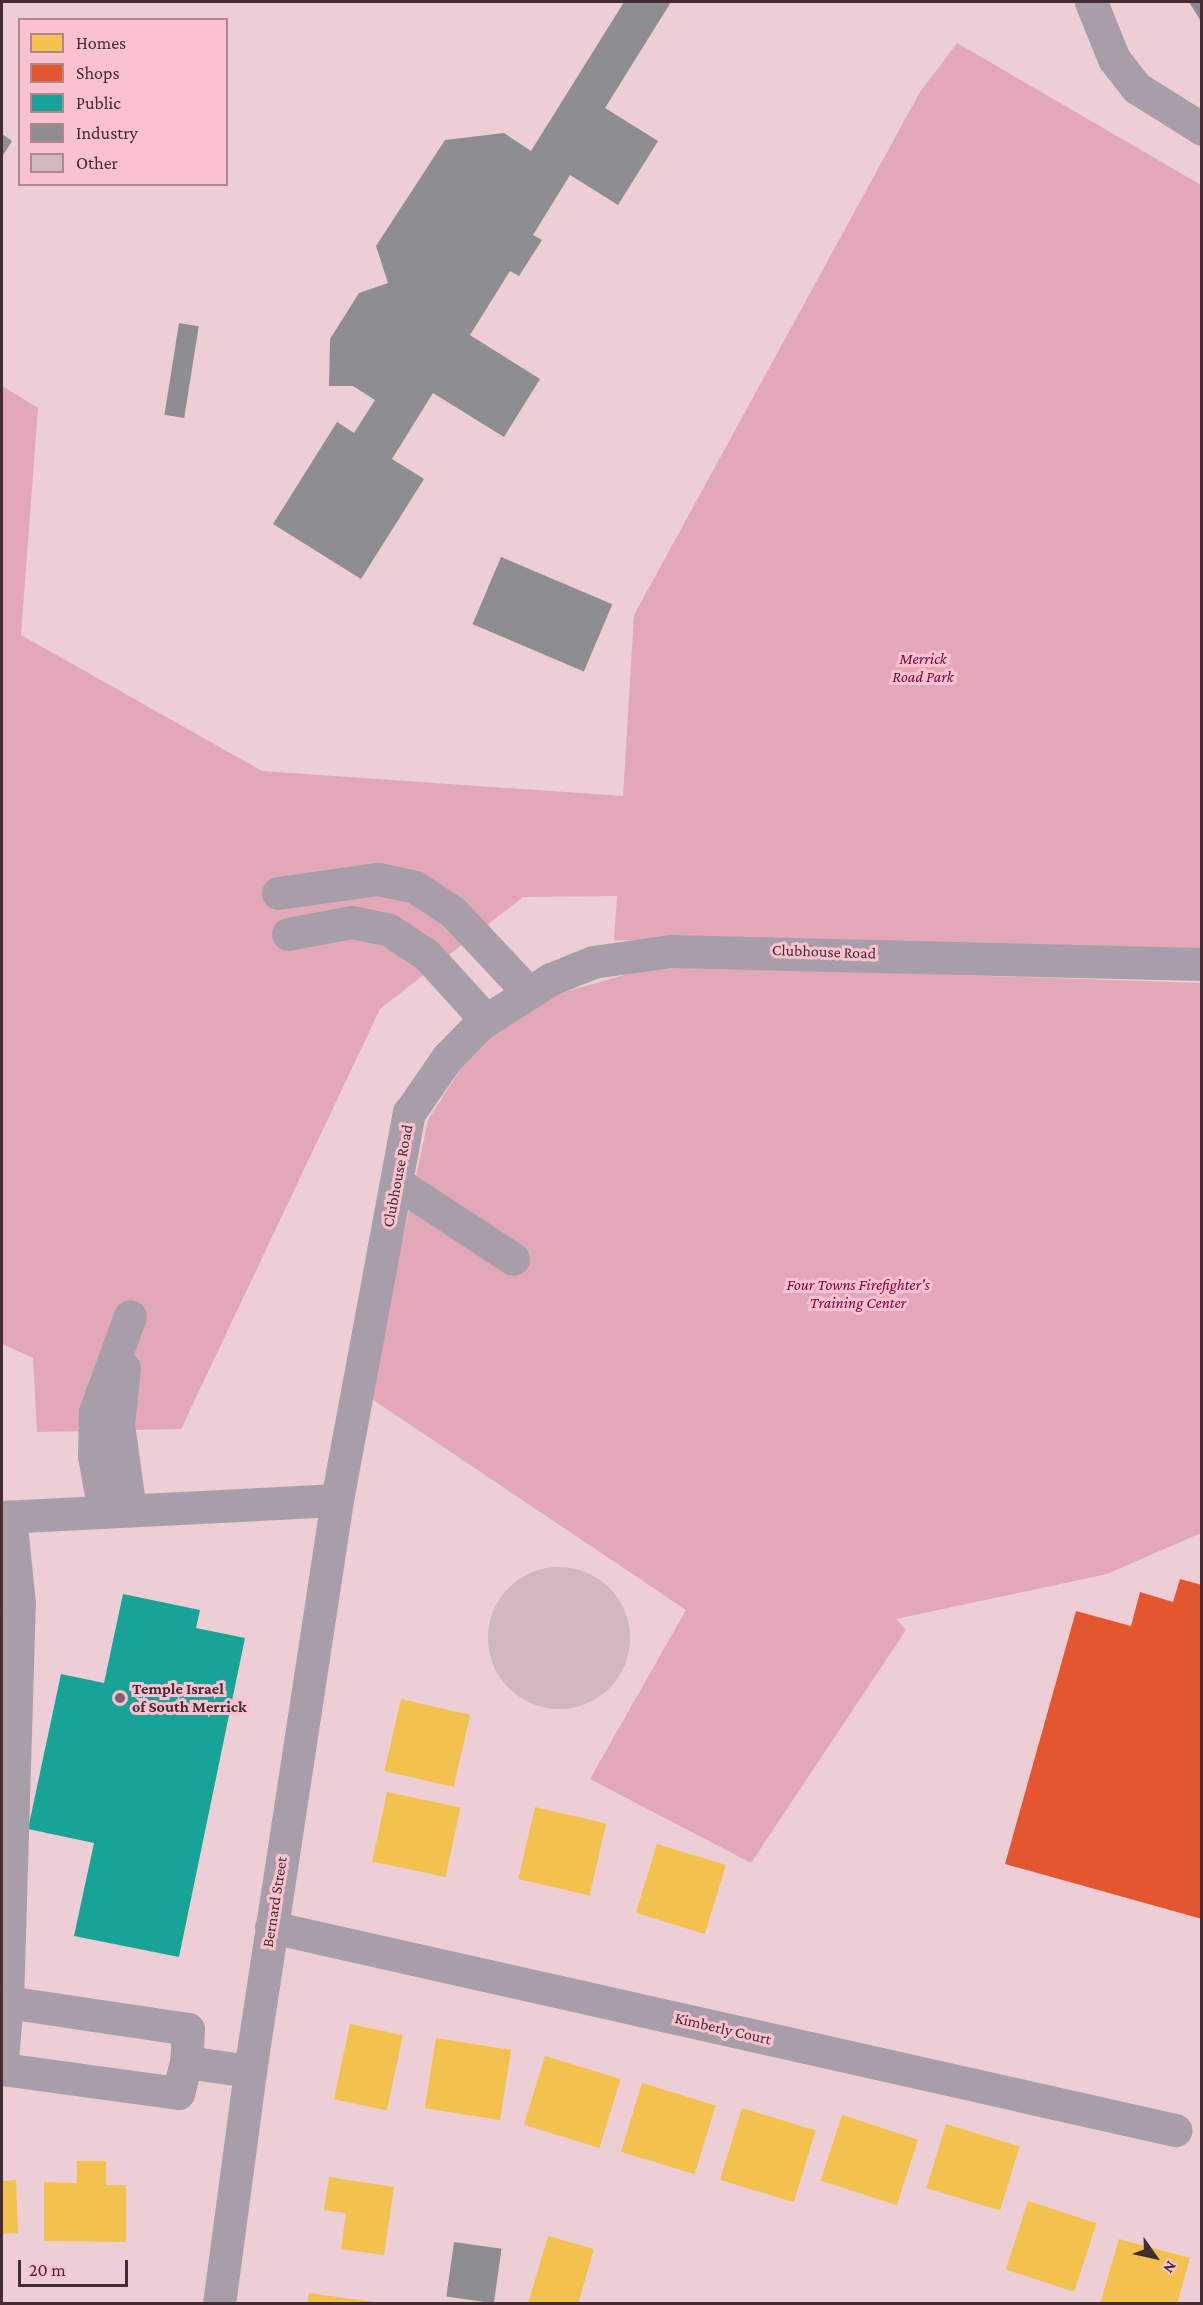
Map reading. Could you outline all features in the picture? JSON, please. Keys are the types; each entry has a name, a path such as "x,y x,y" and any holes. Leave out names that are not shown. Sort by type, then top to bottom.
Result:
{"street":[{"path":"1091,2 1114,59 1137,88 1202,129"},
{"path":"278,893 378,879 416,887 453,912 529,993"},
{"path":"288,934 352,922 389,930 427,955 486,1020"},
{"name":"Clubhouse Road","path":"337,1500 409,1113 447,1058 486,1020 529,993 592,962 670,951 1202,964"},
{"path":"396,1182 513,1259"},
{"path":"2,2058 7,2002 19,1627 6,1516 337,1500"},
{"name":"Bernard Street","path":"219,2304 271,1927 337,1500"},
{"name":"Kimberly Court","path":"271,1927 1175,2130"},
{"path":"2,2069 178,2093 186,2062 188,2029 7,2002"},
{"path":"186,2062 250,2071"}],"green space":[{"name":"Merrick Road Park","path":"957,43 1201,185 1201,954 614,940 617,896 523,897 380,1009 181,1429 37,1432 33,1358 2,1344 2,386 38,408 21,635 262,771 623,796 634,615 920,92"},
{"name":"Four Towns Firefighter's Training Center","path":"660,965 1201,983 1201,1533 1107,1574 896,1619 906,1630 751,1863 590,1779 686,1610 369,1397 428,1120 472,1051 543,998"}],"building: Homes":[{"path":"401,1699 470,1715 454,1787 384,1771"},
{"path":"387,1792 460,1808 446,1877 372,1861"},
{"path":"535,1807 606,1823 589,1896 518,1879"},
{"path":"657,1844 726,1865 705,1934 636,1913"},
{"path":"350,2024 403,2035 387,2111 334,2099"},
{"path":"436,2038 511,2050 500,2120 425,2108"},
{"path":"545,2056 621,2079 599,2148 524,2125"},
{"path":"642,2083 716,2106 695,2174 621,2152"},
{"path":"742,2108 816,2131 794,2202 720,2180"},
{"path":"842,2115 918,2140 897,2205 821,2181"},
{"path":"946,2124 1020,2147 1000,2211 926,2188"},
{"path":"77,2161 106,2161 106,2185 126,2185 126,2242 44,2241 44,2182 77,2183"},
{"path":"329,2177 394,2187 384,2255 341,2249 346,2213 324,2210"},
{"path":"16,2180 18,2233 2,2234 2,2181"},
{"path":"1028,2201 1096,2223 1074,2292 1006,2269"},
{"path":"548,2236 594,2249 578,2304 528,2304"},
{"path":"1119,2239 1190,2258 1177,2304 1100,2304"},
{"path":"309,2293 374,2302 373,2304 307,2304"}],"building: Shops":[{"path":"1180,1579 1202,1585 1202,1919 1005,1864 1076,1611 1131,1626 1140,1592 1173,1602"}],"building: Public":[{"path":"123,1594 200,1610 196,1628 245,1638 179,1957 74,1936 94,1843 28,1829 61,1674 104,1683"}],"building: Industry":[{"path":"624,2 671,2 605,108 658,141 618,205 570,175 533,235 542,240 519,276 510,271 470,335 540,379 504,437 433,393 392,459 424,479 361,579 273,524 337,422 354,433 375,400 353,386 329,386 330,339 359,293 388,283 376,246 445,140 504,133 531,151"},
{"path":"1189,2 1202,2 1202,23"},
{"path":"2,134 12,141 2,157"},
{"path":"179,323 199,326 184,418 164,415"},
{"path":"501,557 612,604 584,671 472,624"},
{"path":"454,2242 502,2249 494,2303 446,2296"}],"building: Other":[{"path":"559,1567 586,1572 609,1588 625,1611 630,1638 625,1665 609,1688 586,1704 559,1709 532,1704 509,1688 493,1665 488,1638 493,1611 509,1588 532,1572"}],"place":[{"name":"Temple Israel of South Merrick","path":"120,1698"}]}
